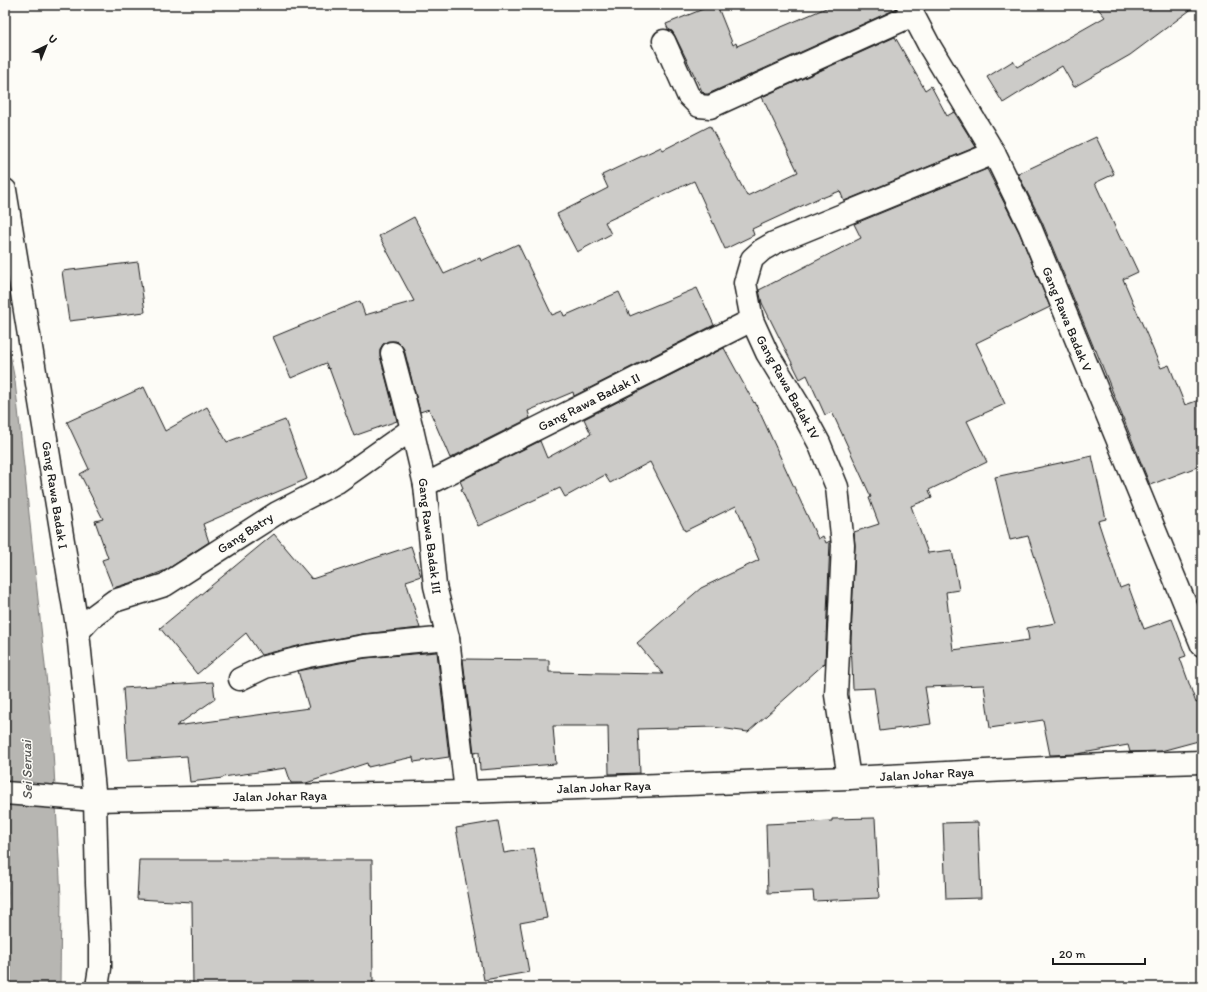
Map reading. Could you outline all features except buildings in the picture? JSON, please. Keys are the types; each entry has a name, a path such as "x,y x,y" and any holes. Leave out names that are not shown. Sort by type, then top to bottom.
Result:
{"street":[{"path":"664,41 688,95 699,106 710,106 910,10"},
{"name":"Gang Rawa Badak V","path":"910,10 930,47 994,153 1030,227 1202,645"},
{"name":"Gang Rawa Badak IV","path":"849,778 836,695 843,546 837,487 819,443 798,404 767,353 752,320 745,283 752,259 762,250 774,243 994,153"},
{"name":"Gang Rawa Badak I","path":"5,190 78,632 95,800 100,944 100,968 97,987"},
{"name":"Gang Rawa Badak II","path":"425,485 752,320"},
{"name":"Gang Rawa Badak III","path":"392,353 425,485 435,586 448,638 466,792"},
{"name":"Gang Batry","path":"78,632 91,618 114,601 165,585 276,513 337,482 412,429"},
{"path":"240,679 264,667 308,656 364,646 448,638"},
{"name":"Jalan Johar Raya","path":"5,793 95,800 466,792 849,778 1104,765 1202,762"}],"water":[{"name":"Sei Seruai","path":"5,328 15,381 52,732 61,897 60,987 5,987 5,917 8,892 5,864"}]}
